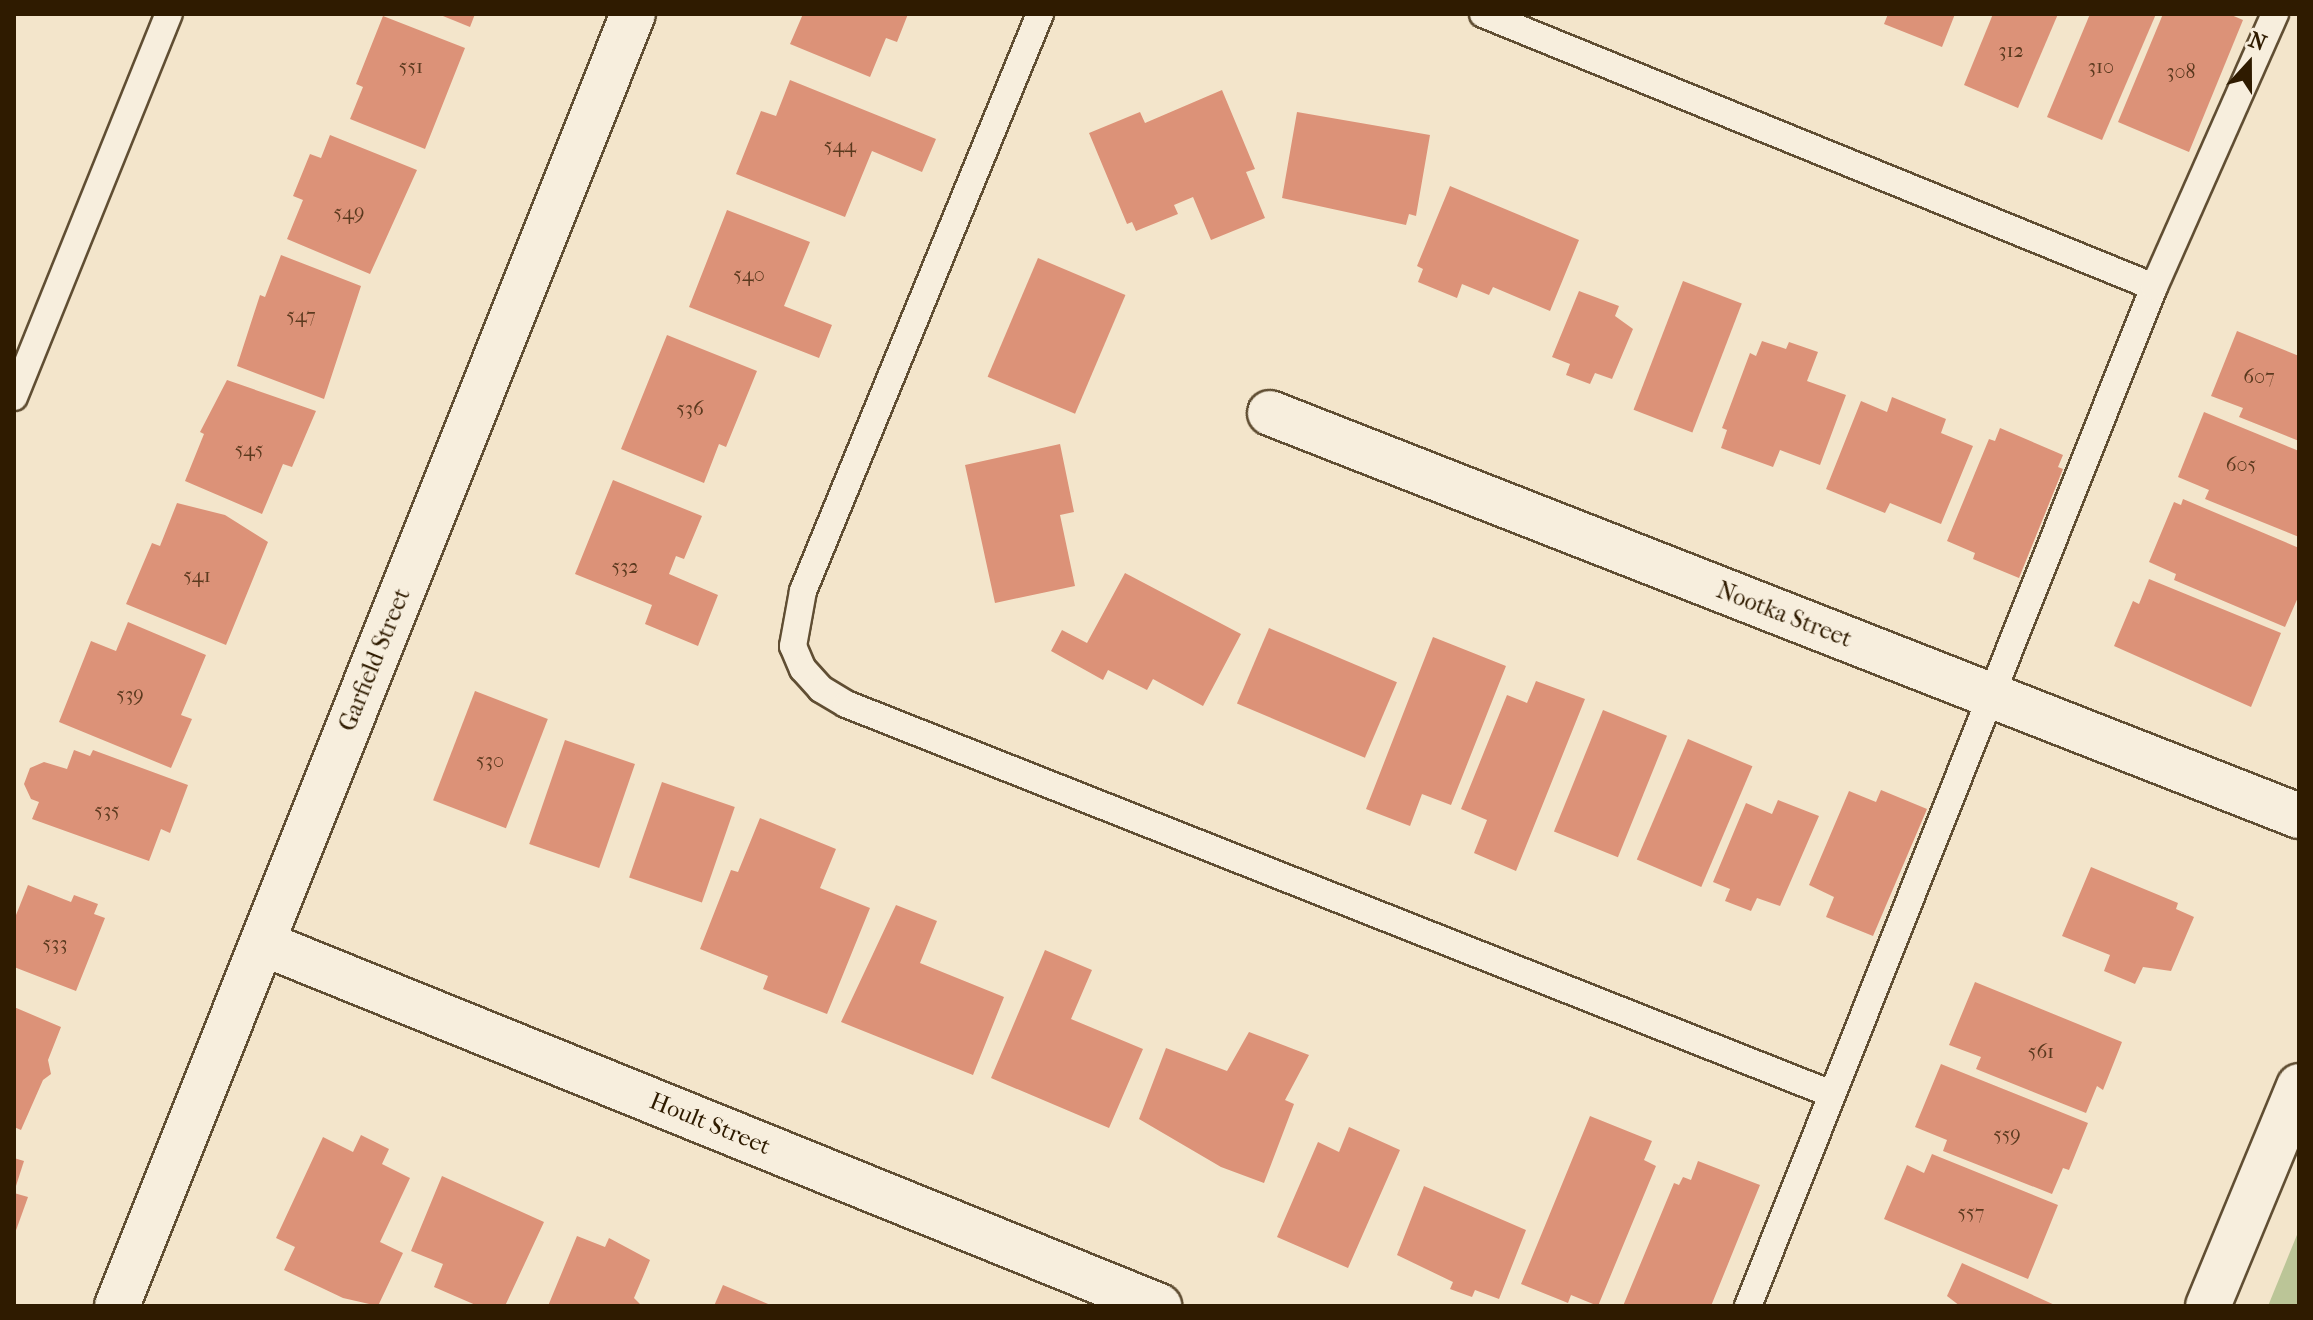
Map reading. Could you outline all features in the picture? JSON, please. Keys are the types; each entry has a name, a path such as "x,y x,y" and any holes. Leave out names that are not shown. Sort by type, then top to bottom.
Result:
{"street":[{"name":"Garfield Street","path":"117,1306 633,14"},
{"name":"Nootka Street","path":"1270,413 2299,816"},
{"name":"Hoult Street","path":"262,943 1159,1306"},
{"path":"2208,1306 2299,1086"}],"lane":[{"path":"14,397 169,14"},
{"path":"1040,14 803,591 793,646 803,669 821,689 846,704 1829,1093"},
{"path":"1483,14 2154,287"},
{"path":"1748,1306 1829,1093 2154,287 2275,14"}],"green space":[{"path":"2299,1230 2299,1306 2268,1306"}],"building":[{"path":"438,14 475,14 470,27"},
{"path":"803,14 908,14 897,42 886,38 870,77 790,44"},
{"path":"1888,14 1955,14 1942,47 1884,24"},
{"path":"1993,14 2058,14 2018,108 1964,85"},
{"path":"2090,14 2156,14 2102,140 2047,117"},
{"path":"2163,14 2229,14 2243,20 2189,152 2118,122"},
{"path":"383,16 465,48 425,149 350,119 363,87 356,84"},
{"path":"790,80 936,139 922,172 872,151 845,217 736,174 761,111 776,116"},
{"path":"1222,90 1255,169 1246,172 1265,218 1211,240 1193,197 1174,205 1178,214 1136,231 1132,222 1127,224 1089,133 1140,112 1145,123"},
{"path":"1297,112 1430,135 1416,216 1409,214 1406,225 1282,198"},
{"path":"330,135 417,170 370,274 287,239 303,200 293,196 310,154 321,158"},
{"path":"1450,186 1579,240 1550,311 1493,287 1489,295 1462,284 1457,298 1418,282 1423,269 1417,266"},
{"path":"727,210 810,242 784,306 832,325 819,358 689,307"},
{"path":"281,255 361,286 324,399 237,366 260,295 265,297"},
{"path":"1038,258 1125,295 1075,414 988,377"},
{"path":"1683,281 1742,304 1692,432 1634,410"},
{"path":"1579,291 1619,306 1615,316 1633,329 1612,379 1595,373 1590,384 1566,375 1570,364 1552,357"},
{"path":"2237,331 2299,356 2299,441 2239,417 2243,408 2211,396"},
{"path":"667,335 757,371 726,447 719,444 704,483 621,449"},
{"path":"1762,341 1786,349 1789,342 1818,352 1807,381 1846,395 1820,465 1780,450 1773,467 1721,448 1727,430 1722,428 1750,353 1756,356"},
{"path":"227,380 316,411 292,467 283,464 262,514 185,481 204,434 200,432"},
{"path":"1892,397 1946,419 1941,433 1973,446 1941,524 1890,503 1885,513 1826,489 1861,401 1887,412"},
{"path":"2204,412 2299,451 2299,537 2205,499 2209,490 2178,477"},
{"path":"2000,428 2063,455 2058,467 2063,469 2019,578 1973,559 1975,553 1947,541 1989,439 1995,441"},
{"path":"1060,444 1074,512 1060,515 1075,586 995,603 965,465"},
{"path":"613,480 702,516 684,559 676,556 669,574 718,595 698,646 645,624 652,605 575,574"},
{"path":"2183,499 2299,548 2299,595 2285,627 2174,580 2176,574 2149,562 2174,502 2181,505"},
{"path":"177,503 225,515 268,542 226,645 126,604 152,543 160,546"},
{"path":"1125,573 1241,634 1203,706 1153,679 1147,690 1108,670 1103,680 1051,651 1062,630 1087,643"},
{"path":"2149,579 2281,633 2251,707 2114,646 2133,601 2139,604"},
{"path":"128,622 206,655 181,715 192,719 171,768 59,722 91,641 116,651"},
{"path":"1269,628 1397,682 1365,758 1237,703"},
{"path":"1433,637 1506,666 1451,805 1422,794 1410,826 1366,809"},
{"path":"1536,681 1585,699 1516,871 1474,853 1487,820 1461,809 1507,695 1527,703"},
{"path":"475,691 548,719 506,828 433,800"},
{"path":"1603,710 1667,736 1618,857 1554,831"},
{"path":"1688,739 1752,766 1701,887 1637,860"},
{"path":"565,740 635,764 599,868 529,844"},
{"path":"74,750 90,756 93,750 188,785 170,833 161,829 149,861 32,819 39,802 31,799 24,784 30,768 44,762 67,769"},
{"path":"662,782 735,807 702,903 629,877"},
{"path":"1881,790 1927,809 1873,936 1826,917 1834,897 1809,885 1849,791 1876,802"},
{"path":"1778,800 1819,816 1780,906 1757,898 1751,911 1725,901 1730,889 1713,882 1746,803 1772,814"},
{"path":"760,818 836,849 820,888 870,908 827,1014 763,989 768,976 700,949 731,870 738,872"},
{"path":"2091,867 2178,903 2176,909 2194,917 2171,971 2143,967 2135,984 2104,971 2110,955 2062,936"},
{"path":"28,885 71,902 74,895 98,904 94,914 105,918 76,991 14,967 14,920"},
{"path":"896,905 937,921 920,963 1004,997 973,1075 841,1022"},
{"path":"1045,950 1092,970 1071,1019 1143,1049 1109,1128 991,1078"},
{"path":"1975,982 2122,1042 2103,1090 2097,1086 2086,1113 1976,1069 1981,1057 1949,1045"},
{"path":"14,1007 61,1027 48,1060 51,1074 43,1080 21,1130 14,1127"},
{"path":"1249,1032 1309,1055 1285,1100 1294,1104 1264,1183 1221,1167 1139,1119 1166,1048 1227,1071"},
{"path":"1941,1064 2088,1123 2069,1170 2063,1168 2052,1194 1943,1151 1947,1140 1915,1127"},
{"path":"1590,1116 1652,1141 1644,1160 1656,1166 1598,1306 1571,1295 1568,1303 1521,1284"},
{"path":"1349,1127 1400,1150 1348,1268 1277,1237 1318,1142 1339,1152"},
{"path":"361,1135 389,1149 382,1164 410,1178 380,1242 403,1253 378,1306 343,1298 284,1270 295,1247 276,1238 323,1137 353,1152"},
{"path":"1932,1154 2058,1205 2028,1279 1884,1219 1907,1165 1924,1173"},
{"path":"14,1158 24,1161 15,1189 14,1189"},
{"path":"1698,1161 1760,1185 1711,1306 1623,1306 1674,1183 1679,1185 1683,1177 1691,1180"},
{"path":"442,1176 544,1222 505,1306 478,1306 434,1287 443,1264 411,1251"},
{"path":"1424,1186 1526,1230 1499,1299 1475,1290 1472,1297 1450,1289 1453,1282 1397,1255"},
{"path":"14,1193 28,1197 14,1236"},
{"path":"577,1236 605,1247 609,1238 650,1260 634,1298 642,1306 548,1306"},
{"path":"1962,1263 2057,1306 1960,1306 1947,1296"},
{"path":"723,1285 773,1306 714,1306"}]}
